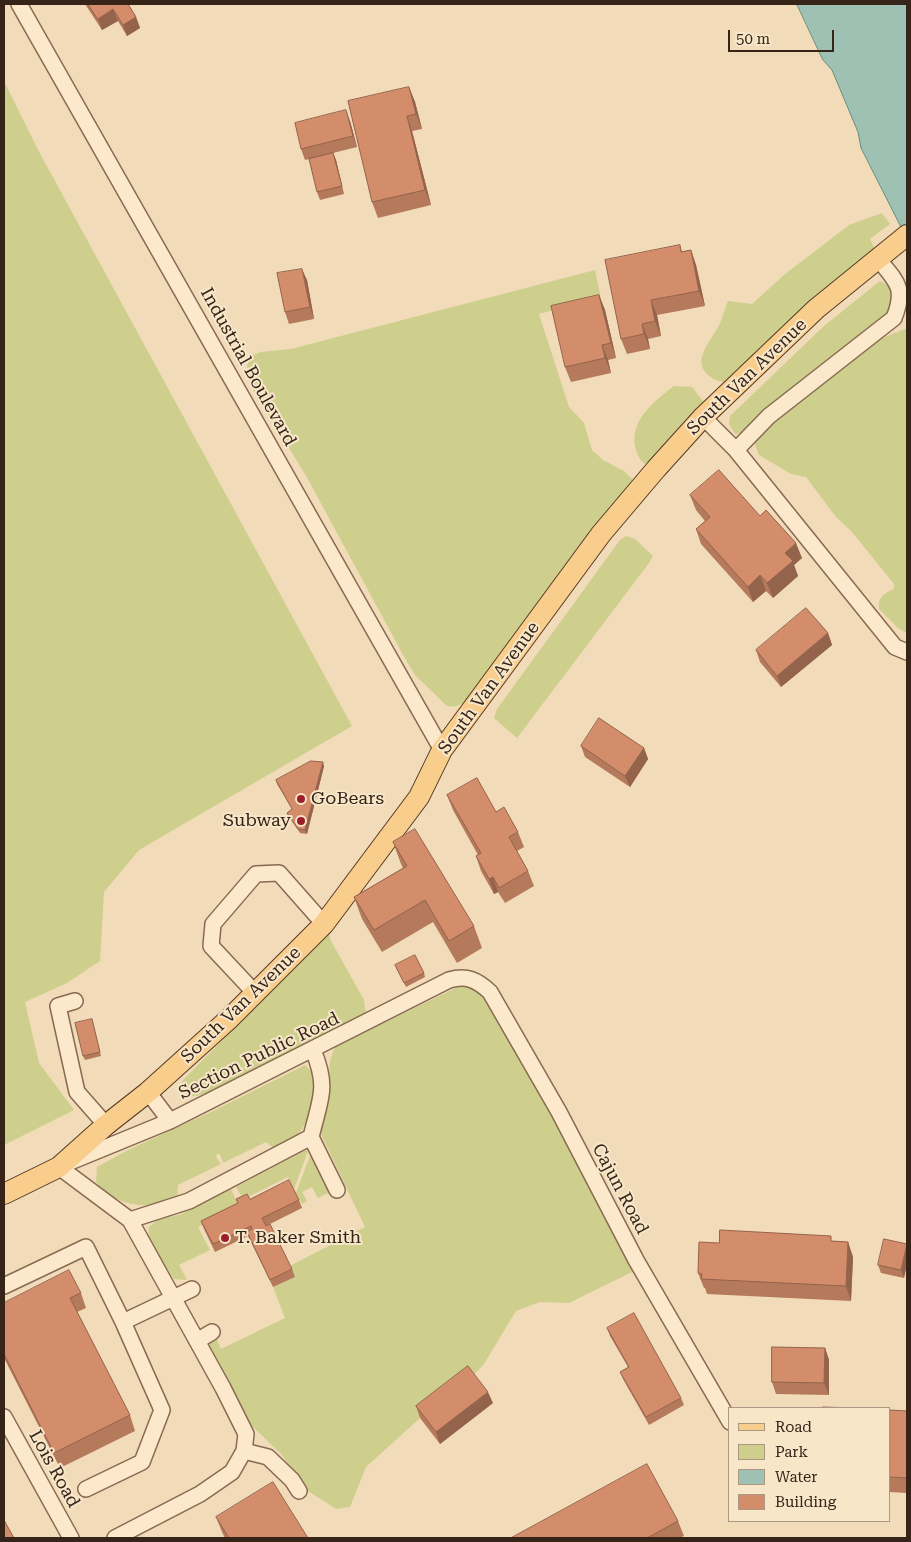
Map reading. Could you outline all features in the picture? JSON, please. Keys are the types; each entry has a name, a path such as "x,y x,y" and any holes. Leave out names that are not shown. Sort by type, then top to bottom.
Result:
{"main road":[{"name":"South Van Avenue","path":"4,1194 59,1167 106,1124 148,1092 255,993 324,924 419,797 442,750 601,534 703,417 816,309 902,239"}],"street":[{"name":"Industrial Boulevard","path":"19,4 442,750"},
{"path":"736,450 769,416 894,318 900,303 900,285 878,258"},
{"path":"703,417 736,450 895,647 907,652"},
{"path":"255,993 211,946 213,924 256,874 279,873 324,924"},
{"name":"Section Public Road","path":"59,1167 170,1121 449,980 463,977 472,979"},
{"name":"Cajun Road","path":"472,979 490,992 559,1112 636,1260 728,1419"},
{"path":"75,1001 58,1006 77,1092 106,1124"},
{"path":"312,1050 322,1071 322,1090 311,1137 338,1190"},
{"path":"148,1092 170,1121"},
{"path":"130,1220 189,1201 311,1137"},
{"path":"59,1167 130,1220 246,1434 244,1451 232,1472 200,1494 116,1538"},
{"path":"4,1286 86,1247 162,1410 142,1462 86,1489"},
{"path":"122,1322 192,1289"},
{"path":"197,1341 212,1332"},
{"name":"Lois Road","path":"4,1417 71,1538"},
{"path":"244,1451 268,1457 292,1480 299,1491"}],"green space":[{"path":"4,81 37,148 352,726 139,850 104,892 100,961 67,983 25,1002 39,1063 74,1110 4,1145"},
{"path":"882,213 890,224 870,239 876,251 728,382 722,382 707,374 701,362 702,355 720,323 728,301 752,304 784,275 849,225"},
{"path":"595,270 601,298 539,314 569,407 584,423 592,450 603,460 624,471 632,479 634,485 470,697 460,705 447,706 415,675 407,662 305,474 250,385 247,366 250,356 261,352 291,349"},
{"path":"880,281 894,288 891,313 746,432 735,434 729,424 730,416 824,326"},
{"path":"907,328 907,633 898,628 879,609 880,599 884,594 894,589 894,584 852,532 836,517 806,477 791,474 759,455 754,442 764,427 875,341"},
{"path":"674,386 692,387 706,405 651,465 646,464 642,462 637,453 635,432 638,423 650,406"},
{"path":"626,536 635,539 653,556 517,738 494,718 497,709 620,540"},
{"path":"329,932 331,941 364,1000 366,1014 212,1091 191,1096 179,1090 183,1080"},
{"path":"462,985 469,986 489,998 638,1269 569,1303 540,1302 516,1311 484,1364 472,1377 420,1418 366,1467 350,1507 336,1509 305,1489 282,1455 249,1423 209,1348 210,1342 217,1340 221,1349 285,1318 273,1287 295,1277 290,1266 365,1227 320,1132 329,1093 330,1061 335,1046"},
{"path":"305,1065 311,1072 314,1080 316,1089 315,1099 309,1117 297,1136 278,1151 266,1142 223,1163 220,1154 217,1154 216,1157 221,1164 178,1185 177,1200 155,1205 134,1204 123,1201 104,1191 96,1182 97,1167 128,1150 211,1112"},
{"path":"306,1150 308,1151 294,1189 288,1177 248,1197 242,1197 236,1187"},
{"path":"311,1153 332,1191 318,1198 312,1187 302,1192 307,1201 302,1204 296,1193"},
{"path":"231,1189 239,1207 198,1227 210,1250 179,1265 187,1280 174,1279 148,1240 149,1227 159,1219 179,1215"}],"water":[{"path":"797,4 907,4 907,239 861,148 858,132 832,70 823,60"}],"building":[{"path":"88,4 128,4 136,17 123,25 113,9 98,19"},
{"path":"409,87 416,114 407,116 425,190 372,202 348,101"},
{"path":"346,110 353,136 301,149 295,123"},
{"path":"333,153 342,186 317,192 309,159"},
{"path":"680,245 681,252 691,250 699,291 651,300 655,321 642,324 644,334 621,339 605,260"},
{"path":"302,269 310,307 285,312 277,273"},
{"path":"599,295 611,343 602,345 605,358 565,367 551,306"},
{"path":"719,470 760,516 766,510 796,543 785,553 793,561 767,583 760,575 748,587 696,529 710,517 690,495"},
{"path":"806,608 828,633 777,676 756,650"},
{"path":"599,718 644,748 625,776 581,746"},
{"name":"GoBears","path":"311,761 323,762 305,830 298,829 287,813 292,809 276,780"},
{"path":"477,778 496,812 504,807 518,832 509,837 528,871 499,888 493,877 489,879 476,856 481,853 447,795"},
{"path":"415,829 474,926 449,941 425,900 374,930 354,897 407,866 393,842"},
{"path":"415,955 424,973 404,983 395,965"},
{"path":"92,1019 100,1052 83,1056 75,1023"},
{"name":"T. Baker Smith","path":"289,1180 299,1200 262,1218 266,1226 270,1224 292,1269 270,1280 247,1232 252,1229 251,1226 213,1244 201,1221 238,1203 236,1199 247,1194 250,1199"},
{"path":"720,1230 831,1236 831,1241 848,1242 846,1286 701,1279 702,1274 698,1273 699,1242 719,1243"},
{"path":"884,1239 907,1244 901,1270 878,1265"},
{"path":"69,1270 81,1293 70,1298 130,1415 54,1453 4,1354 4,1303"},
{"path":"634,1313 681,1398 646,1417 620,1372 629,1367 607,1328"},
{"path":"772,1347 825,1348 824,1383 772,1382"},
{"path":"468,1366 488,1392 436,1432 416,1406"},
{"path":"891,1410 907,1411 907,1478 891,1477"},
{"path":"647,1464 678,1521 647,1538 511,1538"},
{"path":"273,1482 308,1538 229,1538 216,1517"},
{"path":"4,1520 14,1538 4,1538"}],"place":[{"name":"GoBears","path":"301,799"},
{"name":"Subway","path":"301,821"},
{"name":"T. Baker Smith","path":"225,1238"}]}
